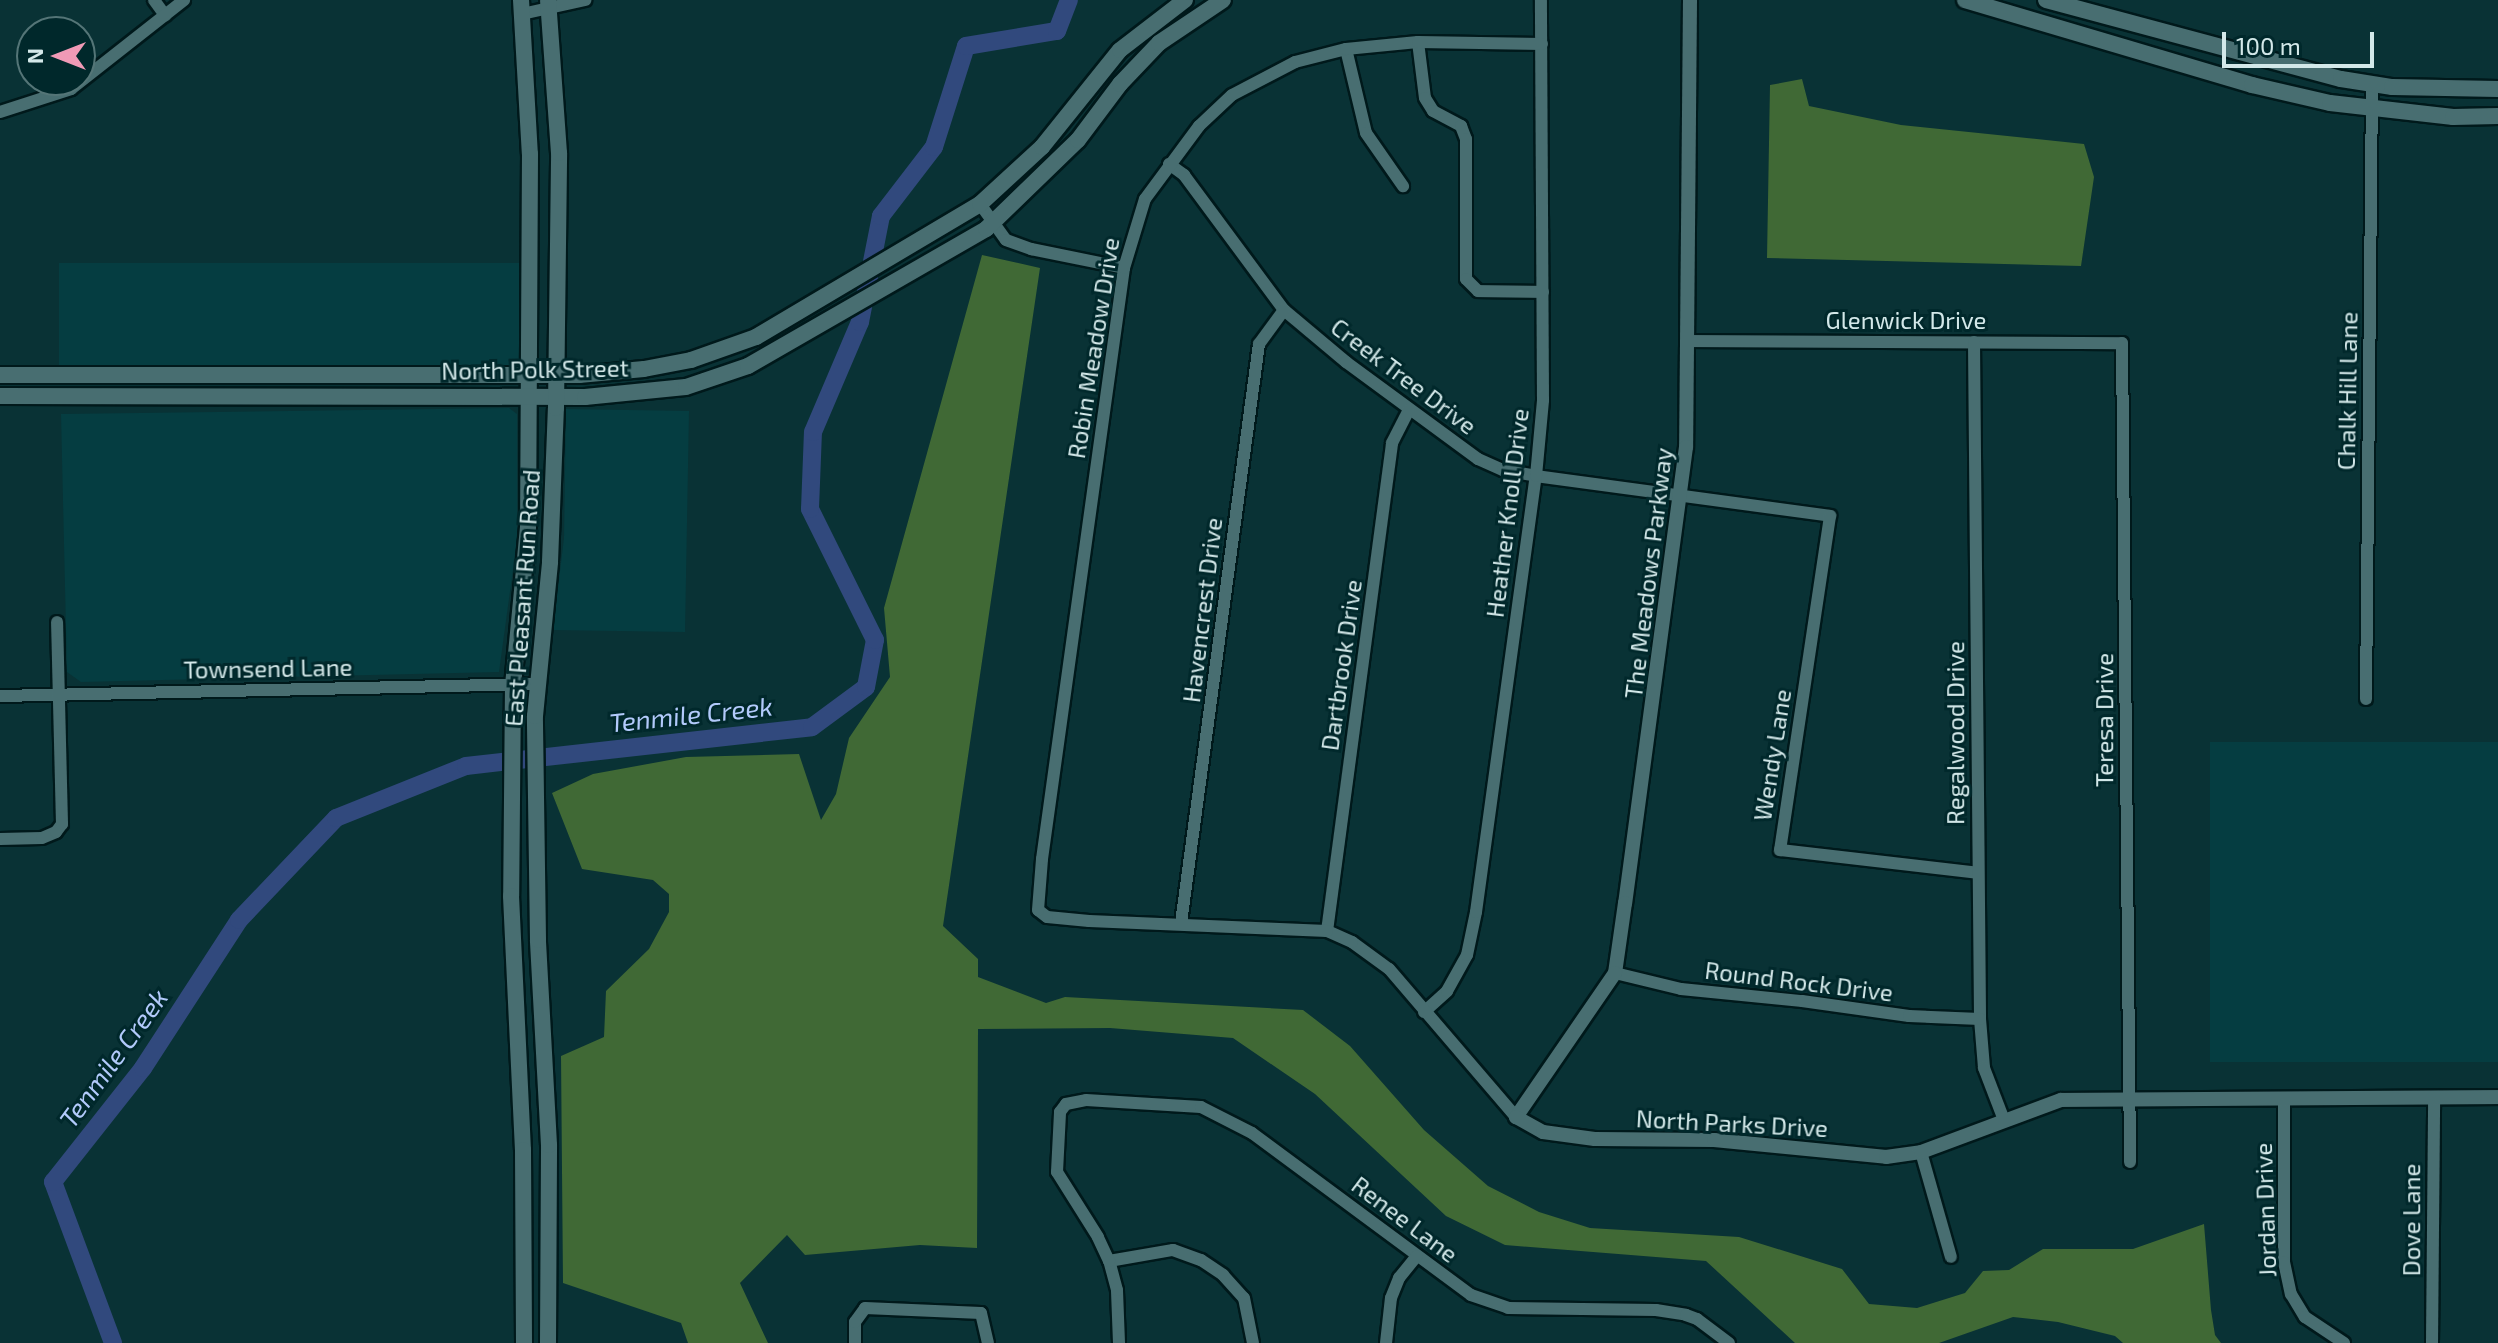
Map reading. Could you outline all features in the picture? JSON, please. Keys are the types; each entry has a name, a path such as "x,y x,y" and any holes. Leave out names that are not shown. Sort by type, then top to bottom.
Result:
{"main road":[{"name":"North Polk Street","path":"0,375 602,375 691,360 756,337 948,226 980,204 1042,147 1120,50 1185,0"},
{"name":"North Polk Street","path":"0,396 557,396 686,387 748,366 806,336 993,222 1078,140 1120,84 1159,43 1223,0"},
{"path":"1965,0 2252,85 2370,110 2453,117 2498,116"},
{"path":"2042,22 2046,0 2372,84 2444,90 2498,89"},
{"name":"East Pleasant Run Road","path":"548,5 559,153 557,396 552,526 535,716 542,1016 549,1145 548,1343"},
{"name":"East Pleasant Run Road","path":"522,7 530,154 528,527 513,685 512,828 516,1017 523,1150 524,1343"},
{"path":"530,154 559,153"},
{"path":"74,375 74,395"},
{"path":"177,375 178,395"},
{"path":"398,375 399,394"},
{"path":"528,527 552,526"},
{"path":"516,1017 542,1016"},
{"path":"524,1299 548,1298"}],"street":[{"path":"154,0 165,15"},
{"path":"0,112 71,89 184,0"},
{"path":"522,7 585,0"},
{"name":"Heather Knoll Drive","path":"1424,1012 1447,991 1467,955 1536,476 1543,400 1541,0"},
{"name":"The Meadows Parkway","path":"1516,1117 1615,973 1686,447 1690,0"},
{"path":"1418,42 1425,98 1433,111 1461,126 1466,139 1466,279 1478,291 1543,292"},
{"name":"Robin Meadow Drive","path":"1038,910 1042,859 1124,268 1145,199 1199,126 1232,95 1295,62 1346,49 1418,42 1542,44"},
{"path":"1346,49 1366,133 1403,186"},
{"name":"Chalk Hill Lane","path":"2366,699 2372,84"},
{"name":"Creek Tree Drive","path":"1169,164 1184,175 1284,310 1409,410 1478,459 1503,470 1536,476 1830,516"},
{"path":"980,204 1006,240 1031,249 1124,268"},
{"name":"Havencrest Drive","path":"1181,923 1259,344 1284,310"},
{"name":"Glenwick Drive","path":"1689,341 2122,343"},
{"name":"Regalwood Drive","path":"1974,342 1980,1019 1984,1068 2004,1120"},
{"name":"Teresa Drive","path":"2122,343 2130,1162"},
{"name":"Dartbrook Drive","path":"1327,931 1392,443 1409,410"},
{"name":"Wendy Lane","path":"1830,516 1780,850 1978,873"},
{"path":"0,839 42,838 56,832 62,824 57,622"},
{"name":"Townsend Lane","path":"0,696 536,684"},
{"name":"North Parks Drive","path":"1038,910 1047,917 1075,920 1327,931 1352,942 1389,969 1516,1117 1543,1132 1595,1139 1714,1140 1886,1157 1921,1152 2061,1100 2129,1097 2498,1097"},
{"name":"Round Rock Drive","path":"1615,973 1681,989 1909,1016 1980,1019"},
{"name":"Dove Lane","path":"2432,1343 2434,1097"},
{"name":"Jordan Drive","path":"2284,1099 2284,1262 2291,1294 2305,1317 2344,1343"},
{"name":"Renee Lane","path":"1109,1261 1098,1237 1057,1172 1058,1128 1066,1104 1086,1100 1201,1107 1252,1133 1471,1295 1508,1308 1656,1310 1697,1319 1729,1343"},
{"path":"1921,1152 1951,1257"},
{"path":"1119,1343 1117,1290 1109,1261 1173,1250 1201,1260 1223,1275 1244,1298 1253,1343"},
{"path":"1386,1343 1391,1298 1399,1278 1417,1256"},
{"path":"855,1343 855,1322 865,1308 967,1309 981,1313 988,1343"}],"shaded area":[{"path":"59,263 519,263 519,369 59,369"},
{"path":"509,408 517,414 517,540 499,672 81,682 67,672 61,414"},
{"path":"566,409 689,411 685,632 553,630 564,538"},
{"path":"2210,742 2498,742 2498,1062 2210,1062"}],"green space":[{"path":"1802,79 1809,106 1901,125 2084,144 2094,177 2081,266 1767,258 1770,85"},
{"path":"982,255 1040,268 943,926 978,959 978,977 1046,1003 1065,997 1303,1010 1350,1046 1424,1130 1488,1186 1539,1212 1590,1228 1739,1237 1842,1269 1869,1304 1917,1308 1965,1293 1983,1271 2009,1270 2043,1249 2133,1249 2204,1224 2211,1310 2215,1335 2221,1343 2123,1343 2115,1336 2058,1322 2013,1317 1939,1343 1795,1343 1706,1261 1505,1245 1446,1216 1315,1094 1233,1038 1110,1028 978,1029 977,1248 920,1245 805,1255 787,1235 740,1283 768,1343 688,1343 681,1323 563,1283 561,1056 604,1037 606,991 649,949 669,912 669,894 653,880 582,869 552,793 593,774 686,757 799,754 821,820 836,794 849,738 890,677 884,608"}],"waterway":[{"name":"Tenmile Creek","path":"113,1343 53,1182 143,1068 239,920 336,818 466,766 812,727 866,687 875,640 810,509 813,432 860,322 881,216 934,147 966,46 1057,31 1069,0"}]}
